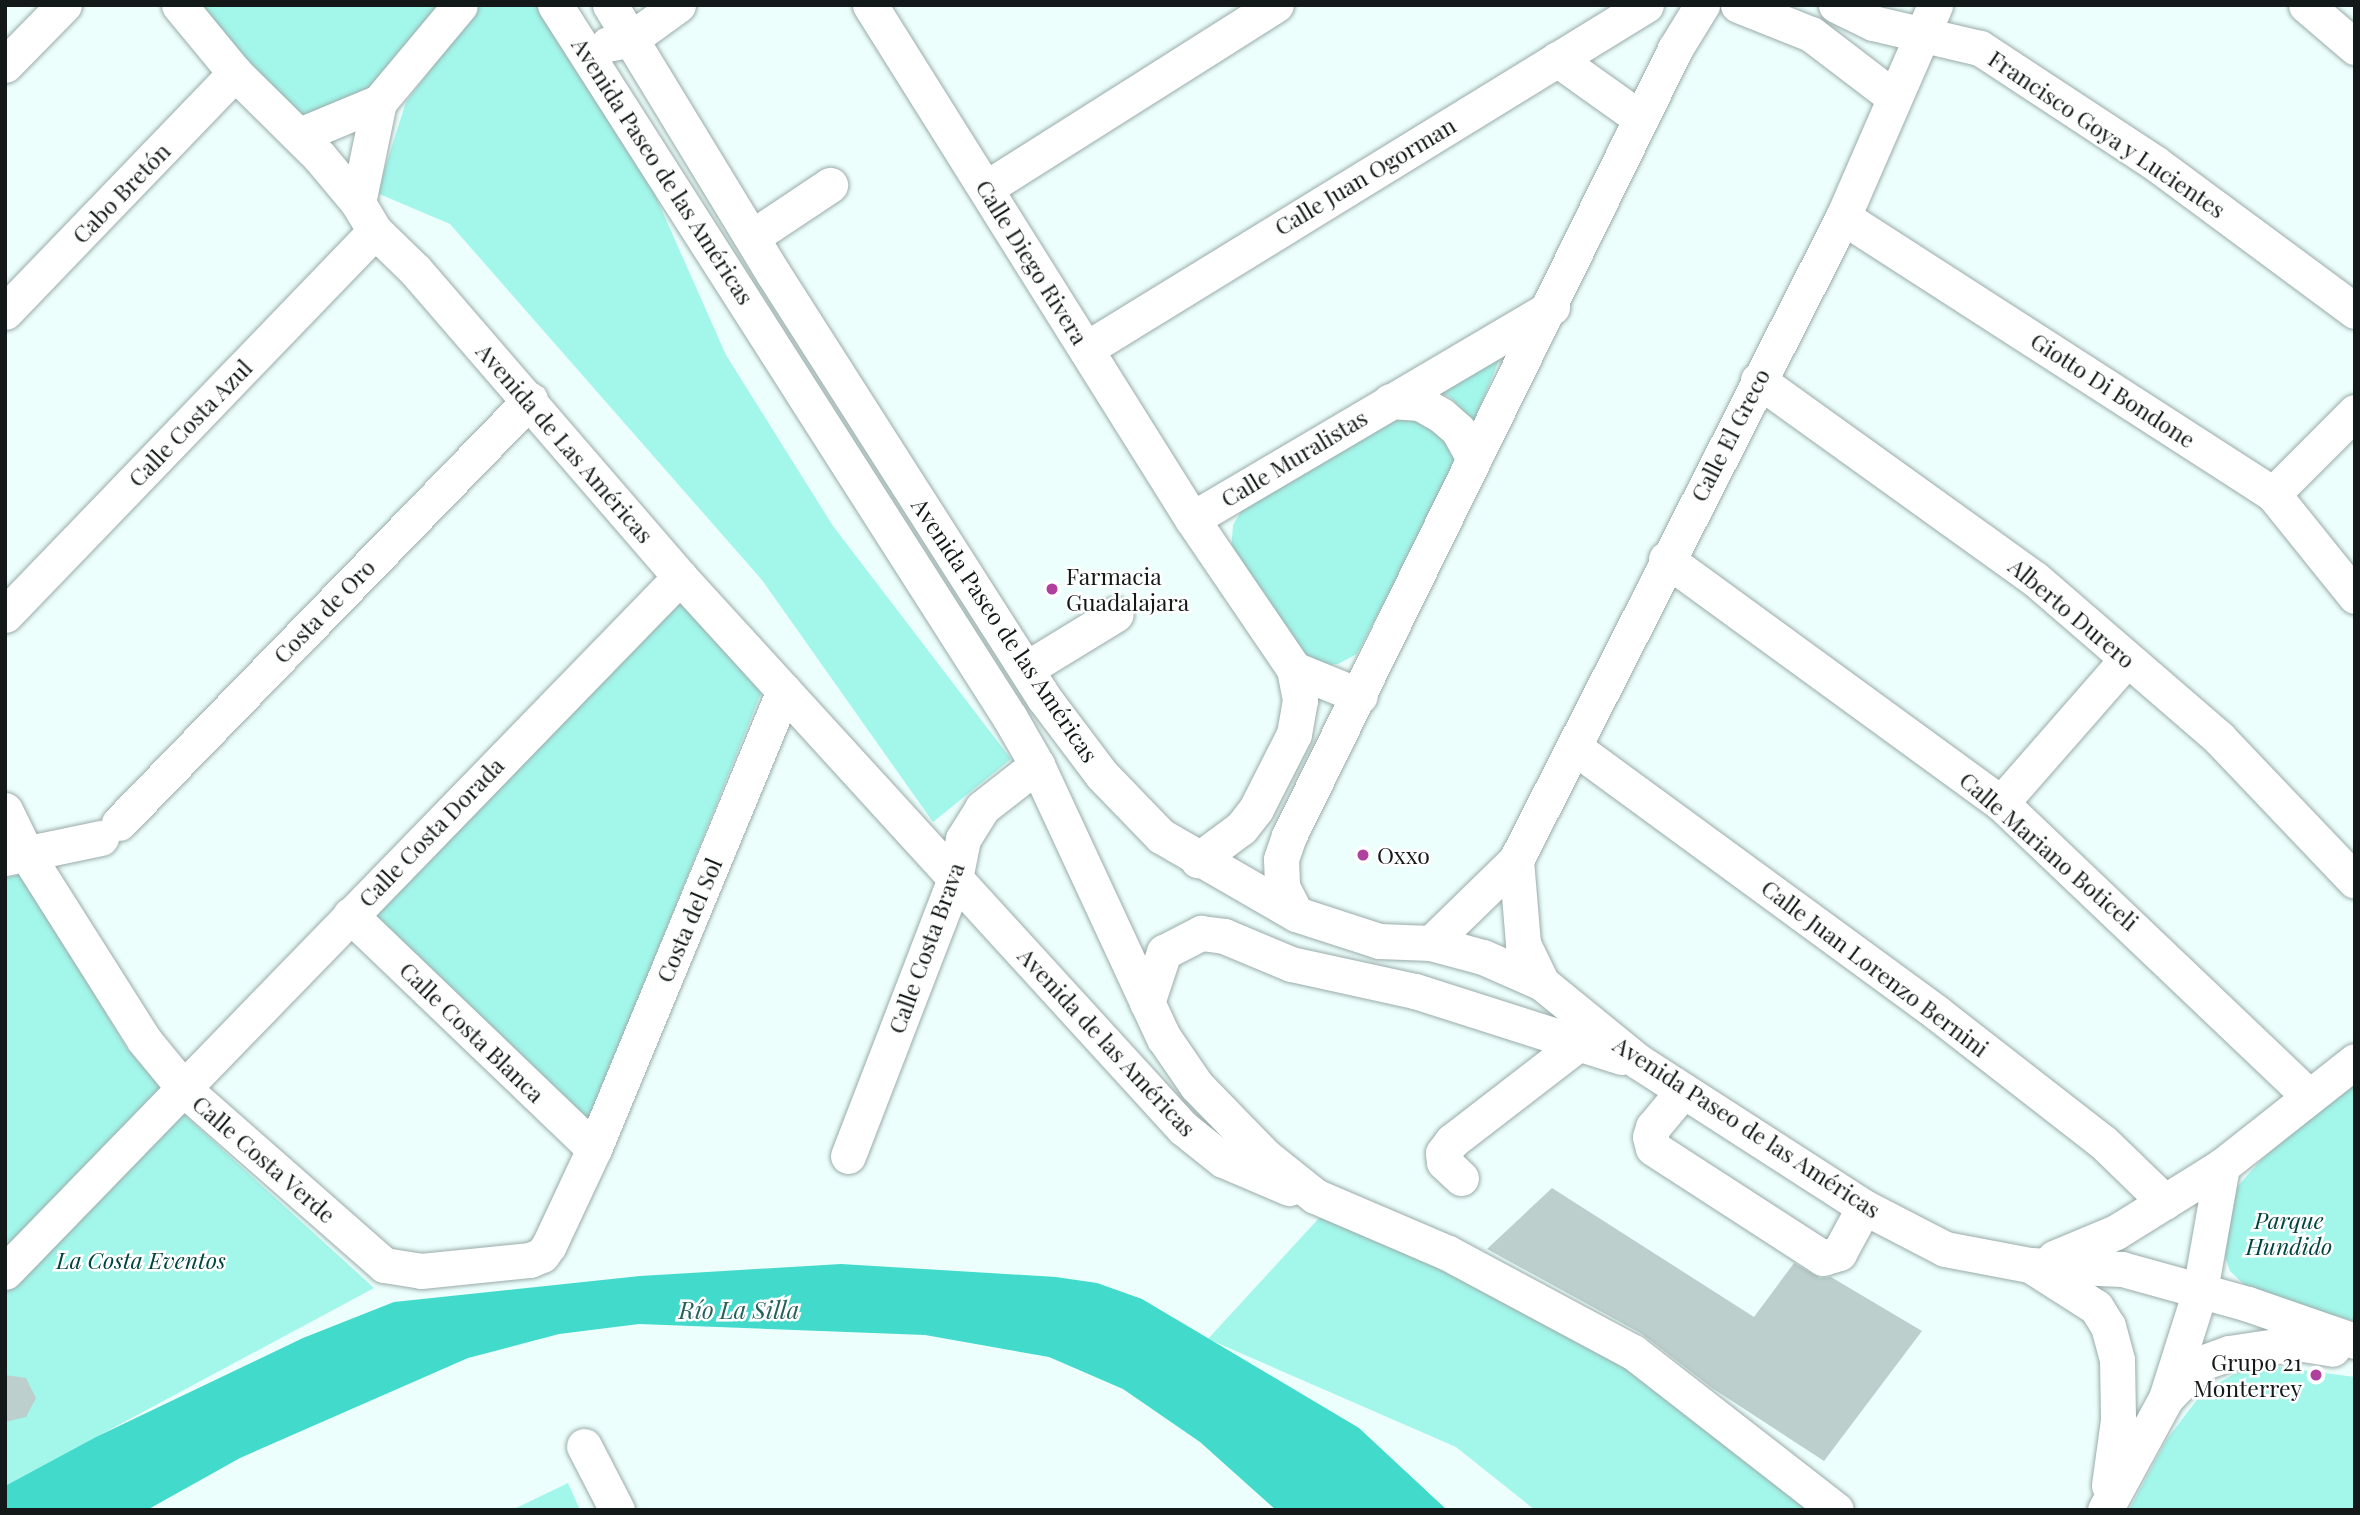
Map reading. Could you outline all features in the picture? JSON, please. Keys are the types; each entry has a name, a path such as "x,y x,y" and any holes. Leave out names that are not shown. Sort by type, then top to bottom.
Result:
{"street":[{"path":"5,65 64,5"},
{"name":"Avenida de Las Américas","path":"178,5 235,73 300,135 367,217 530,400 680,577 955,879"},
{"path":"300,135 379,102 460,5"},
{"name":"Avenida Paseo de las Américas","path":"555,5 1037,765 1164,1038 1197,1086 1265,1156 1315,1196 1448,1252 1633,1352 1836,1510"},
{"name":"Avenida Paseo de las Américas","path":"610,5 752,237 1026,669 1102,775 1161,836 1198,860 1296,914 1379,942 1431,943 1483,957 1542,983 1639,1062 1864,1208 1945,1249 2030,1265 2122,1269 2248,1304 2355,1341"},
{"path":"584,50 631,39 678,5"},
{"path":"986,188 1276,5"},
{"name":"Calle Juan Ogorman","path":"1086,349 1646,5"},
{"path":"1296,914 1282,886 1281,859 1474,459 1552,307 1642,119 1702,5"},
{"path":"1738,5 1811,34 1892,96"},
{"name":"Francisco Goya y Lucientes","path":"1836,5 1873,23 1929,19 1980,48 2155,163 2355,311"},
{"path":"2306,5 2355,47"},
{"name":"Calle Diego Rivera","path":"884,10 986,188 1192,519"},
{"name":"Calle El Greco","path":"1431,943 1516,860 1666,559 1843,217 1892,96 1929,19"},
{"path":"1557,59 1642,119"},
{"name":"Cabo Bretón","path":"5,312 235,73"},
{"path":"367,217 379,102"},
{"path":"752,237 830,186"},
{"name":"Calle Costa Azul","path":"5,615 367,217"},
{"name":"Giotto Di Bondone","path":"1843,217 2273,494 2355,596"},
{"name":"Calle Muralistas","path":"1192,519 1552,307"},
{"name":"Alberto Durero","path":"1758,380 2035,579 2219,738 2355,881"},
{"name":"Costa de Oro","path":"16,855 110,831 530,400"},
{"path":"1390,401 1420,403 1441,415 1458,430 1474,459"},
{"path":"2273,494 2355,412"},
{"path":"1192,519 1294,669 1300,700 1289,745 1241,828 1198,860"},
{"name":"Calle Mariano Boticeli","path":"1666,559 2001,803 2308,1095"},
{"name":"Calle Costa Dorada","path":"5,1272 185,1090 350,915 680,577"},
{"path":"1026,669 1116,614"},
{"path":"2001,803 2127,659"},
{"path":"1294,669 1360,696"},
{"name":"Costa del Sol","path":"594,1149 784,691"},
{"name":"Calle Juan Lorenzo Bernini","path":"1574,747 1937,1013 2104,1142 2165,1202"},
{"name":"Calle Costa Brava","path":"848,1156 955,879 963,839 982,808 1037,765"},
{"name":"Calle Costa Verde","path":"5,810 16,855 144,1040 185,1090 384,1265 421,1271 542,1255 594,1149"},
{"path":"1516,860 1523,944 1542,983"},
{"name":"Avenida de las Américas","path":"955,879 1183,1128 1223,1160 1264,1181 1315,1196"},
{"name":"Calle Costa Blanca","path":"350,915 594,1149"},
{"path":"1147,1003 1164,952 1177,942 1201,933 1224,936 1258,953 1369,984 1415,991 1639,1062"},
{"path":"1258,953 1335,955 1379,942"},
{"path":"1461,1178 1444,1162 1443,1153 1451,1140 1578,1044"},
{"path":"2030,1265 2090,1246 2165,1202 2222,1166 2308,1095 2355,1061"},
{"path":"1683,1091 1653,1127 1650,1137 1653,1148 1823,1258 1839,1253 1864,1208"},
{"path":"2106,1508 2166,1398 2200,1291 2222,1166"},
{"path":"2210,1239 2248,1304"},
{"path":"2030,1265 2096,1307 2108,1326 2117,1360 2118,1420 2106,1508"},
{"path":"2166,1398 2199,1364 2260,1345 2297,1343 2355,1356"},
{"path":"584,1446 617,1510"}],"green space":[{"path":"187,5 453,5 322,155"},
{"path":"479,5 551,5 609,91 726,355 833,526 1011,759 933,822 762,580 450,224 377,193 406,102"},
{"path":"1508,338 1474,422 1451,398 1432,387"},
{"path":"1396,415 1412,415 1442,433 1454,456 1452,473 1357,654 1338,664 1323,666 1305,660 1231,551 1233,525 1243,508"},
{"path":"686,594 768,676 589,1121 369,924 529,750"},
{"name":"La Costa Eventos","path":"23,874 126,1047 189,1119 374,1288 5,1486 5,878"},
{"name":"Parque Hundido","path":"2355,1079 2355,1321 2256,1296 2230,1271 2221,1245 2221,1219 2237,1187 2261,1160"},
{"path":"1320,1217 1420,1251 1594,1345 1719,1436 1808,1510 1535,1510 1456,1447 1208,1339"},
{"path":"2278,1367 2355,1377 2355,1510 2129,1510 2167,1439 2203,1392 2236,1373"},
{"path":"568,1483 580,1510 512,1510"}],"water":[{"name":"Río La Silla","path":"841,1264 1056,1277 1097,1283 1142,1299 1359,1428 1447,1510 1276,1510 1200,1442 1123,1389 1049,1357 925,1335 639,1324 559,1334 468,1358 240,1458 147,1510 5,1510 5,1486 96,1437 303,1338 394,1302 640,1276"}],"building":[{"path":"1552,1188 1754,1317 1794,1263 1820,1278 1831,1277 1922,1331 1824,1461 1712,1388 1642,1334 1487,1249"},
{"path":"5,1375 26,1378 36,1398 26,1417 5,1422"}],"place":[{"name":"Farmacia Guadalajara","path":"1052,589"},
{"name":"Oxxo","path":"1363,855"},
{"name":"Grupo 21 Monterrey","path":"2316,1375"}]}
